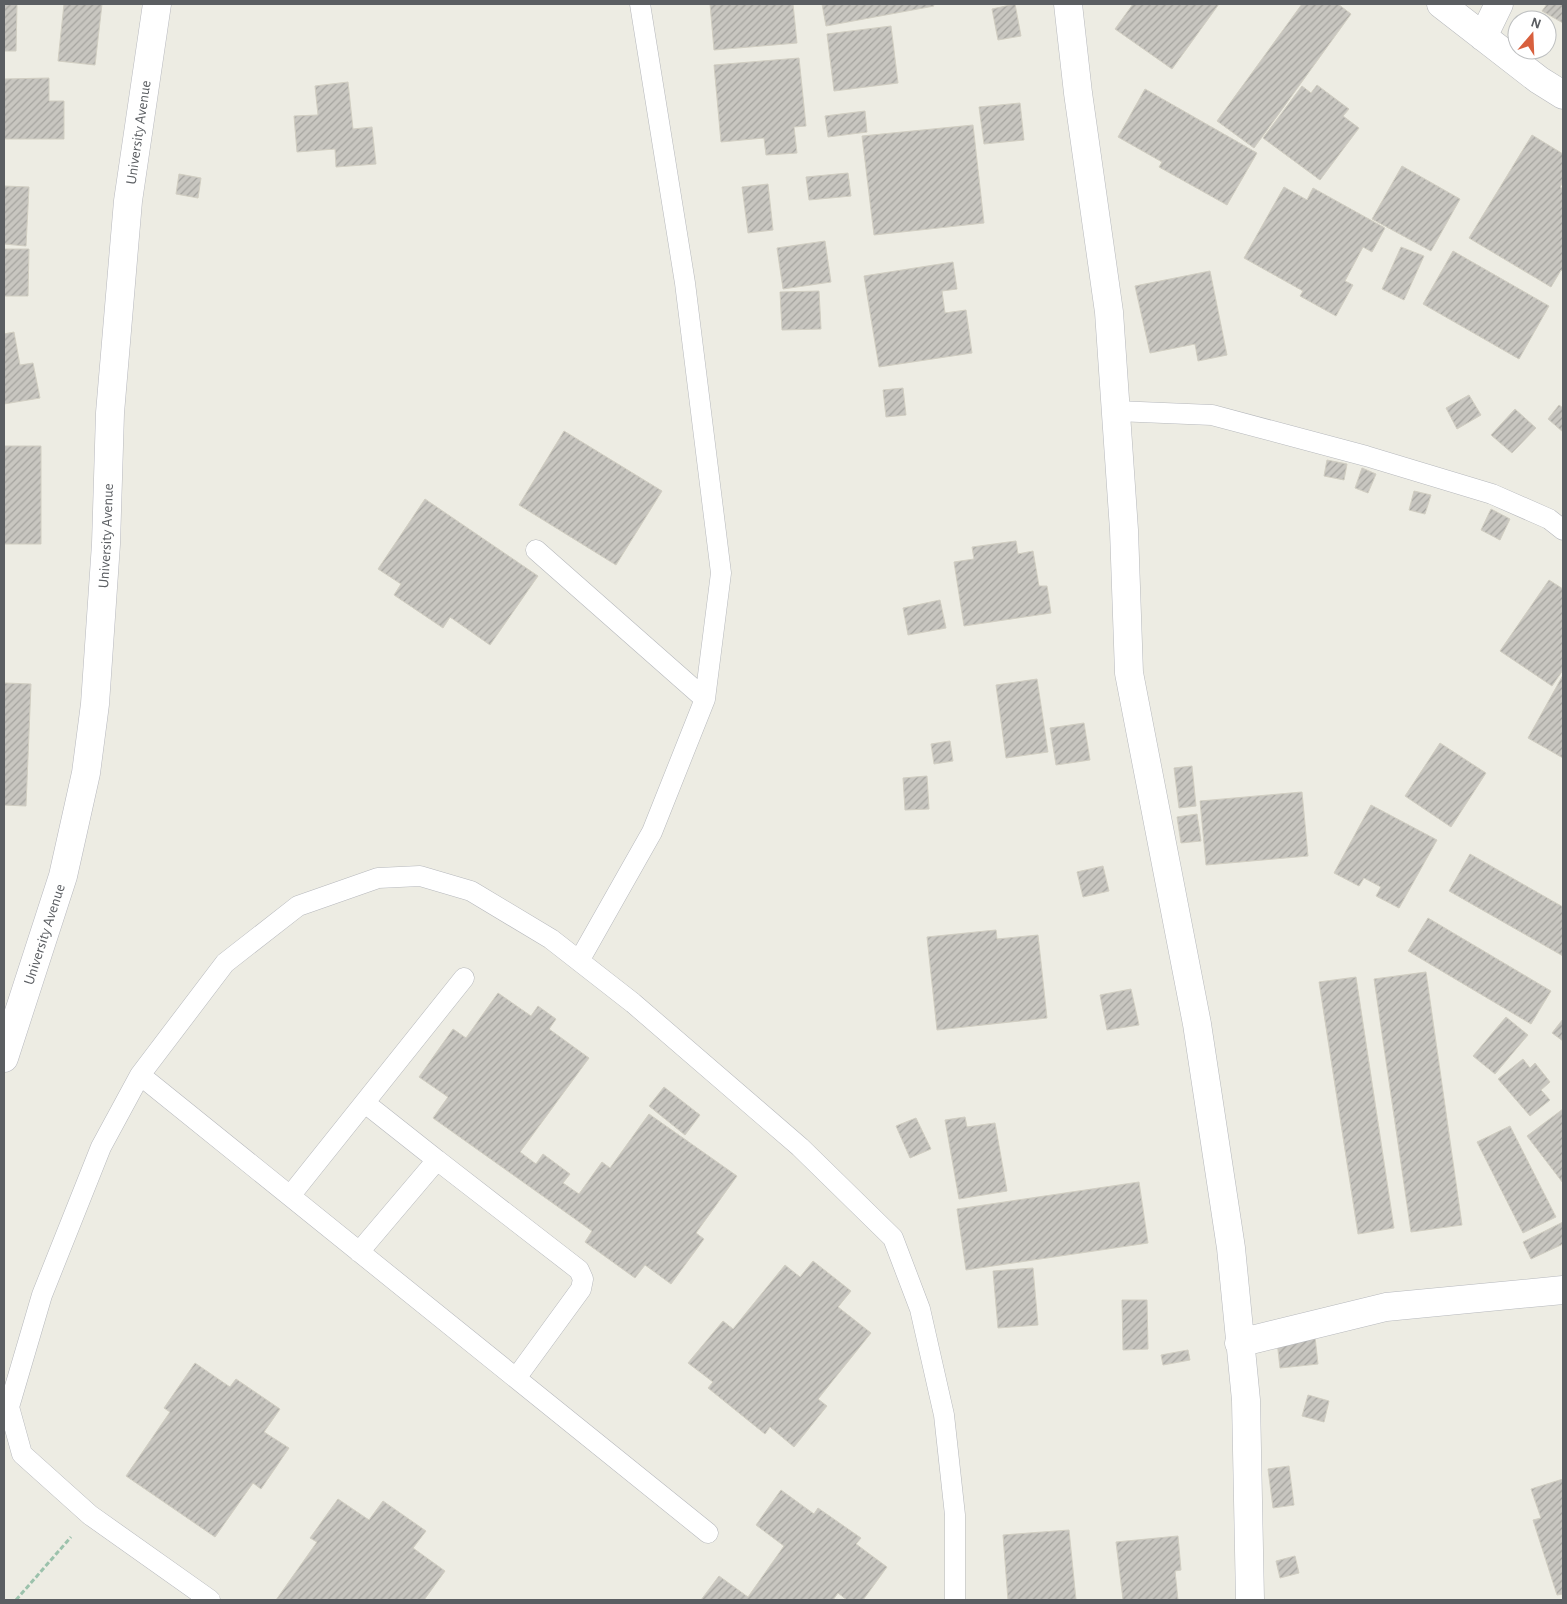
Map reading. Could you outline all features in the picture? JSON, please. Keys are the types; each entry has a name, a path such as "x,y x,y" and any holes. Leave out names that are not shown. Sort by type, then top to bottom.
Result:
{"street":[{"name":"University Avenue","path":"4,1058 63,876 86,773 95,704 106,544 110,414 128,201 156,4"},
{"path":"1068,4 1078,92 1109,312 1124,530 1129,673 1198,1024 1231,1248 1246,1400 1250,1600"},
{"path":"1441,4 1539,80 1563,95"},
{"path":"1483,37 1499,4"},
{"path":"1239,1343 1386,1307 1563,1290"}],"lane":[{"path":"579,961 652,832 704,699 721,573 685,283 640,4"},
{"path":"1116,411 1212,415 1366,456 1492,494 1549,519 1563,530"},
{"path":"536,550 704,699"},
{"path":"210,1600 90,1515 22,1454 9,1407 42,1295 101,1147 140,1075 225,964 298,906 378,878 420,876 471,891 551,940 633,1002 800,1147 893,1238 920,1309 944,1415 955,1515 955,1600"},
{"path":"290,1196 464,978"},
{"path":"140,1075 708,1532"},
{"path":"365,1103 579,1270 583,1279 581,1289 516,1378"},
{"path":"359,1252 437,1160"}],"path":[{"path":"16,1600 90,1515"}],"building":[{"path":"4,4 17,4 16,51 4,51"},
{"path":"64,4 102,4 95,65 58,61"},
{"path":"710,4 793,4 797,43 714,50"},
{"path":"822,4 933,4 934,6 826,26"},
{"path":"1015,4 1021,36 998,40 992,9"},
{"path":"1133,4 1219,4 1172,69 1115,29"},
{"path":"1302,4 1338,4 1351,14 1254,148 1217,121"},
{"path":"1547,4 1563,4 1563,23 1557,20 1557,10 1543,10"},
{"path":"891,26 898,83 834,91 827,34"},
{"path":"799,58 806,126 794,127 797,153 766,155 764,138 721,142 714,65"},
{"path":"49,78 49,101 64,101 64,139 4,139 4,79"},
{"path":"348,82 353,129 372,127 376,164 336,167 335,149 297,152 294,116 318,115 315,86"},
{"path":"1317,85 1349,109 1343,116 1359,128 1320,180 1263,138 1302,86 1311,93"},
{"path":"1145,89 1257,153 1227,205 1159,167 1162,162 1118,137"},
{"path":"1020,103 1024,140 984,144 979,107"},
{"path":"865,111 867,132 828,137 825,116"},
{"path":"973,125 984,223 874,235 862,136"},
{"path":"1532,135 1563,154 1563,182 1560,187 1563,189 1563,272 1561,270 1551,287 1469,238"},
{"path":"1402,166 1460,199 1431,251 1372,219"},
{"path":"848,173 851,196 809,200 806,177"},
{"path":"179,174 201,178 198,198 176,194"},
{"path":"768,184 773,230 748,233 742,187"},
{"path":"4,186 29,187 26,246 4,244"},
{"path":"1284,187 1307,200 1313,188 1385,228 1372,252 1363,247 1345,281 1353,285 1336,316 1300,296 1303,291 1244,258"},
{"path":"825,241 831,282 783,289 777,248"},
{"path":"1401,247 1424,256 1404,300 1382,289"},
{"path":"4,249 29,249 28,296 4,296"},
{"path":"1453,251 1549,306 1519,359 1423,304"},
{"path":"953,262 957,289 942,291 945,313 966,310 972,353 879,367 864,276"},
{"path":"1210,271 1227,355 1198,361 1195,344 1150,353 1135,286"},
{"path":"819,291 821,329 782,330 780,292"},
{"path":"14,332 20,365 33,363 40,398 4,404 4,334"},
{"path":"903,388 906,415 886,417 883,390"},
{"path":"1469,395 1481,415 1457,429 1446,408"},
{"path":"1559,405 1563,408 1563,432 1548,419"},
{"path":"1515,409 1536,428 1512,453 1491,435"},
{"path":"564,431 662,491 616,565 519,505"},
{"path":"4,446 41,446 41,544 4,544"},
{"path":"1327,460 1347,464 1344,480 1324,476"},
{"path":"1362,468 1376,474 1368,493 1355,488"},
{"path":"1414,491 1431,495 1425,514 1409,510"},
{"path":"425,499 538,576 490,645 450,617 443,628 394,595 401,584 378,569"},
{"path":"1491,509 1510,519 1500,540 1481,530"},
{"path":"1016,541 1018,554 1033,551 1039,586 1047,586 1051,613 964,626 954,562 974,559 972,547"},
{"path":"1549,580 1563,589 1563,670 1552,686 1500,651"},
{"path":"940,600 946,628 908,635 903,608"},
{"path":"1563,675 1563,758 1528,738"},
{"path":"1037,679 1048,752 1006,758 996,685"},
{"path":"4,683 31,684 26,806 4,805"},
{"path":"1084,723 1090,760 1056,765 1050,728"},
{"path":"950,741 953,761 934,764 931,744"},
{"path":"1440,743 1486,773 1451,827 1405,796"},
{"path":"1192,766 1196,806 1179,808 1174,768"},
{"path":"927,776 929,809 905,810 903,778"},
{"path":"1302,792 1308,856 1206,865 1200,801"},
{"path":"1371,805 1437,840 1399,908 1376,896 1381,887 1364,878 1359,886 1334,873"},
{"path":"1197,814 1201,841 1181,843 1177,817"},
{"path":"1470,854 1563,907 1563,956 1449,891"},
{"path":"1103,866 1109,891 1083,897 1077,872"},
{"path":"1428,918 1551,991 1531,1024 1408,951"},
{"path":"996,930 997,939 1038,935 1047,1018 937,1030 927,937"},
{"path":"1426,972 1462,1225 1411,1232 1374,979"},
{"path":"1356,977 1394,1228 1358,1234 1319,982"},
{"path":"1131,989 1139,1025 1107,1030 1100,995"},
{"path":"498,993 531,1016 538,1006 556,1019 549,1029 589,1058 520,1152 536,1164 543,1154 570,1174 563,1183 579,1194 602,1162 610,1168 649,1114 737,1176 696,1233 704,1239 671,1284 645,1265 635,1278 585,1242 592,1231 433,1118 448,1097 419,1077 453,1029 466,1038"},
{"path":"1506,1017 1528,1035 1495,1074 1473,1056"},
{"path":"1563,1019 1563,1041 1552,1033"},
{"path":"1523,1059 1530,1068 1535,1063 1550,1082 1541,1090 1550,1100 1530,1116 1498,1079"},
{"path":"664,1087 700,1115 685,1135 649,1106"},
{"path":"1563,1109 1563,1183 1527,1136"},
{"path":"965,1117 967,1127 995,1123 1007,1191 959,1199 945,1120"},
{"path":"916,1118 931,1149 910,1158 896,1126"},
{"path":"1510,1126 1556,1217 1523,1233 1477,1142"},
{"path":"1139,1182 1148,1243 966,1270 957,1209"},
{"path":"1563,1222 1563,1244 1531,1259 1523,1242"},
{"path":"813,1261 851,1291 838,1307 871,1333 818,1399 827,1406 794,1447 770,1427 765,1434 708,1388 713,1382 688,1363 723,1321 733,1329 785,1265 800,1277"},
{"path":"1033,1268 1038,1325 998,1328 993,1271"},
{"path":"1122,1300 1147,1300 1148,1349 1123,1350"},
{"path":"1315,1337 1318,1364 1280,1368 1277,1341"},
{"path":"1188,1350 1190,1360 1163,1365 1161,1355"},
{"path":"195,1363 230,1387 236,1379 280,1409 264,1432 289,1448 261,1489 253,1483 215,1537 126,1476 170,1412 164,1408"},
{"path":"1308,1395 1329,1401 1324,1422 1302,1416"},
{"path":"1289,1466 1294,1505 1273,1508 1268,1469"},
{"path":"1563,1479 1563,1594 1557,1595 1533,1520 1541,1518 1531,1489"},
{"path":"781,1490 814,1514 818,1508 861,1538 856,1544 887,1567 863,1600 847,1600 838,1593 833,1600 701,1600 719,1576 748,1597 784,1546 756,1525"},
{"path":"338,1499 369,1520 383,1501 426,1531 413,1548 445,1571 424,1600 276,1600 317,1542 310,1538"},
{"path":"1069,1530 1076,1600 1008,1600 1003,1535"},
{"path":"1178,1536 1181,1570 1175,1571 1178,1600 1123,1600 1116,1542"},
{"path":"1295,1556 1299,1573 1280,1578 1276,1561"}]}
